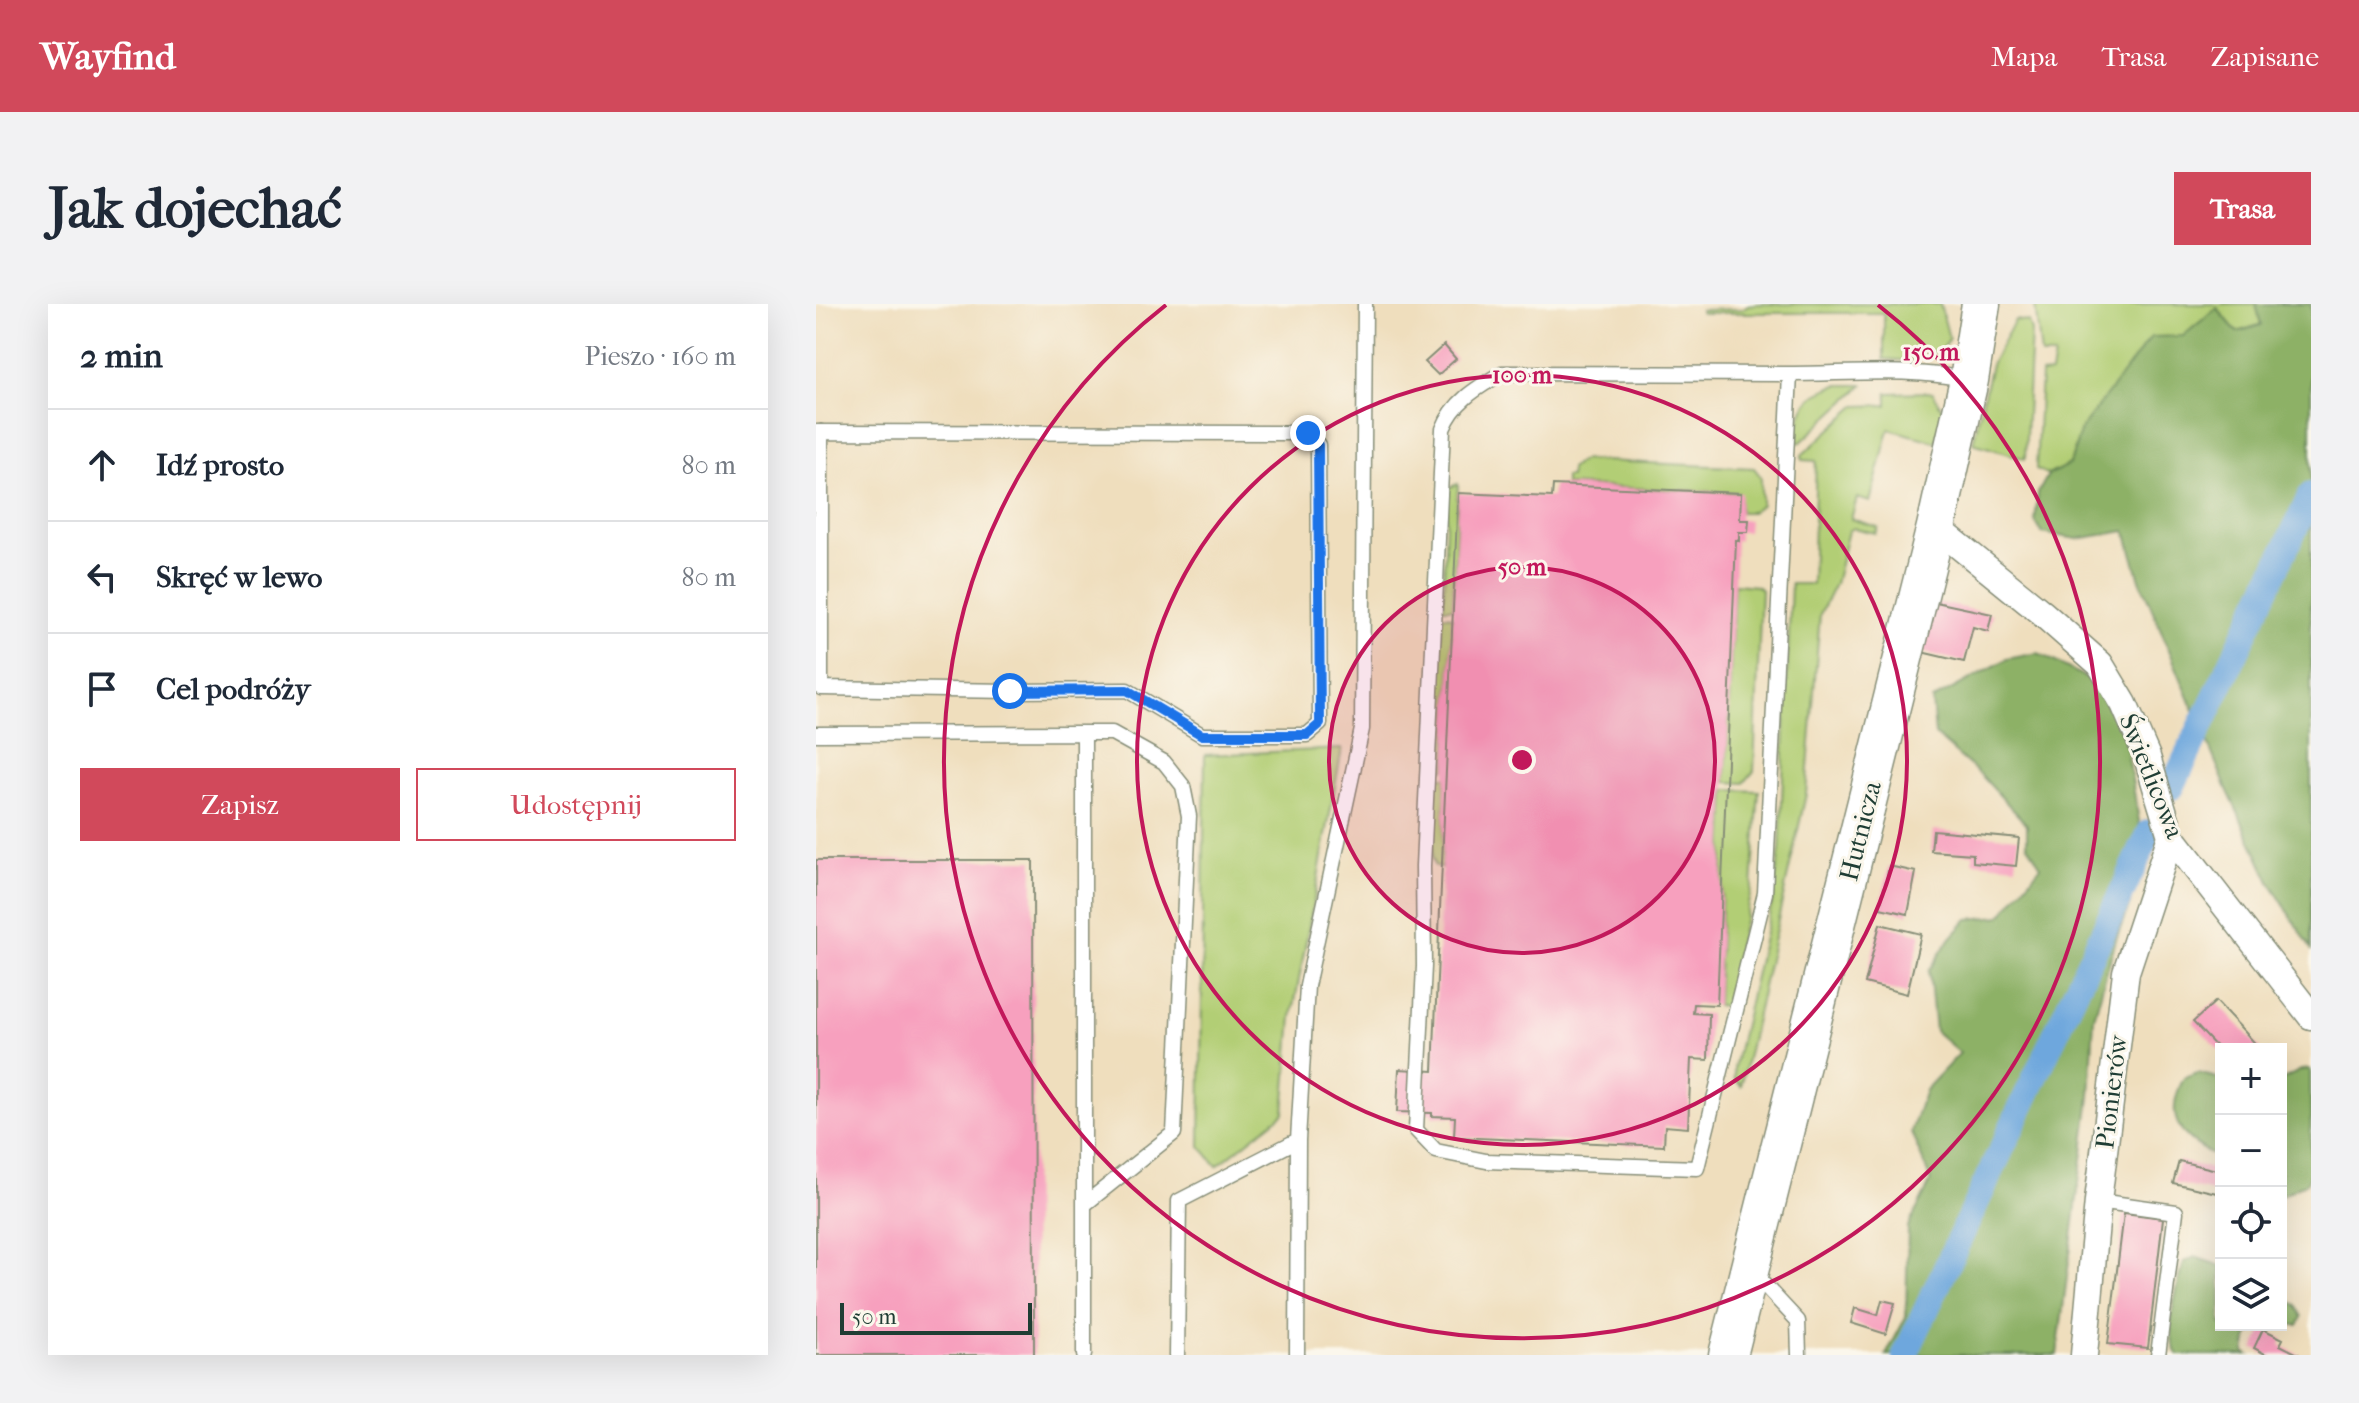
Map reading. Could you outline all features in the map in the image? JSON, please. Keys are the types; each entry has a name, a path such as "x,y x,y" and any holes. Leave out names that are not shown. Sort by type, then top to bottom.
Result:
{"street":[{"name":"Hutnicza","path":"1728,1355 1936,527 1969,380 1981,304"},
{"name":"Świetlicowa","path":"1936,527 2100,664 2124,704 2147,757 2171,836 2311,1016"},
{"name":"Pionierów","path":"2084,1355 2098,1201 2126,972 2171,836"}],"lane":[{"path":"1297,1355 1298,1140 1307,986 1362,729 1365,304"},
{"path":"1790,374 1765,893 1697,1168 1486,1161 1436,1151 1416,1130 1424,966 1423,866 1443,429 1448,416 1466,395 1502,373 1918,374 1948,375 1969,380"},
{"path":"818,432 1308,433 1318,445 1320,724 1307,735 1202,735 1127,690 821,688 818,432"},
{"path":"1084,733 1084,1355"},
{"path":"816,734 1112,733 1164,762 1183,786 1189,816 1174,1133 1085,1204"},
{"path":"1177,1355 1179,1201 1298,1140"},
{"path":"2098,1201 2176,1212 2158,1355"},
{"path":"1749,1270 1798,1321 1799,1355"}],"green space":[{"path":"1755,304 1940,304 1949,338 1941,351 1915,353 1911,361 1884,359 1884,313 1701,313 1701,310 1742,309"},
{"path":"2035,304 2256,304 2262,324 2237,332 2217,308 2081,429 2070,464 2048,475 2036,469 2041,374 2051,373 2054,356 2041,356"},
{"path":"2256,304 2311,304 2311,949 2271,884 2226,787 2140,580 2126,531 2077,539 2042,533 2035,521 2038,493 2048,475 2070,464 2081,429 2151,337 2183,336 2217,308 2237,332 2261,325"},
{"path":"2015,320 2028,322 2031,331 2025,459 1973,443 1991,364"},
{"path":"1838,385 1863,385 1797,443 1799,422 1806,406 1818,394"},
{"path":"1933,392 1943,411 1936,442 1889,429 1870,502 1857,498 1851,519 1878,527 1875,533 1853,528 1848,531 1835,584 1820,614 1806,794 1741,1086 1734,1078 1734,1068 1773,898 1780,849 1791,584 1812,584 1816,461 1802,460 1802,455 1856,406 1887,405 1887,393"},
{"path":"1582,460 1754,468 1761,477 1761,505 1751,512 1740,512 1740,493 1565,485 1570,469"},
{"path":"1458,484 1453,608 1443,608 1447,492"},
{"path":"1734,584 1757,586 1761,590 1754,771 1744,783 1726,782"},
{"path":"1442,615 1453,616 1446,769 1436,769"},
{"path":"2038,653 2091,680 2124,732 2146,863 2116,939 2094,1018 2090,1097 2057,1355 1886,1355 1906,1317 1908,1227 1931,1181 1911,1132 1925,1090 1960,1053 1935,1031 1929,971 1948,941 1968,919 2001,916 2041,866 2027,844 2027,825 1982,776 1935,735 1932,700 2007,659"},
{"path":"1342,749 1292,1017 1284,1113 1217,1166 1200,1146 1205,755"},
{"path":"1435,777 1446,777 1442,869 1434,865 1432,858"},
{"path":"1726,790 1759,791 1752,886 1725,1006 1717,1005"},
{"path":"2310,1069 2311,1171 2307,1182 2287,1193 2287,1077"},
{"path":"2198,1073 2215,1077 2215,1156 2187,1136 2176,1117 2177,1093 2184,1078"},
{"path":"2195,1257 2215,1264 2215,1331 2253,1331 2248,1336 2245,1352 2249,1355 2178,1355 2173,1345 2171,1322 2184,1262"},
{"path":"2287,1300 2296,1305 2302,1317 2298,1325 2287,1325"}],"building":[{"path":"1444,345 1456,359 1438,375 1425,362"},
{"path":"1553,485 1741,493 1740,520 1749,520 1748,532 1739,532 1739,541 1736,540 1717,1005 1694,1004 1693,1013 1709,1014 1708,1060 1691,1059 1688,1128 1665,1126 1664,1146 1454,1137 1455,1117 1397,1112 1399,1069 1433,1071 1458,493 1552,497"},
{"path":"1931,601 1992,614 1988,631 1973,627 1964,662 1917,651"},
{"path":"1933,830 2019,838 2016,866 1973,862 1973,854 1931,851"},
{"path":"816,860 1033,860 1034,1355 816,1355"},
{"path":"1889,866 1916,872 1908,914 1880,908"},
{"path":"1880,924 1921,934 1907,994 1865,983"},
{"path":"2216,1001 2254,1043 2215,1043 2215,1046 2193,1022"},
{"path":"2179,1161 2215,1170 2215,1193 2173,1183"},
{"path":"2124,1213 2163,1218 2148,1348 2108,1344"},
{"path":"1882,1300 1895,1303 1886,1334 1851,1323 1855,1308 1878,1315"},
{"path":"2262,1331 2267,1331 2283,1339 2280,1345 2300,1355 2267,1355 2254,1348"}],"waterway":[{"path":"2172,787 2311,495"},
{"path":"1905,1355 2150,832"}],"route":[{"path":"1010,691 1127,690 1202,735 1307,735 1320,724 1318,445 1308,433"}]}
